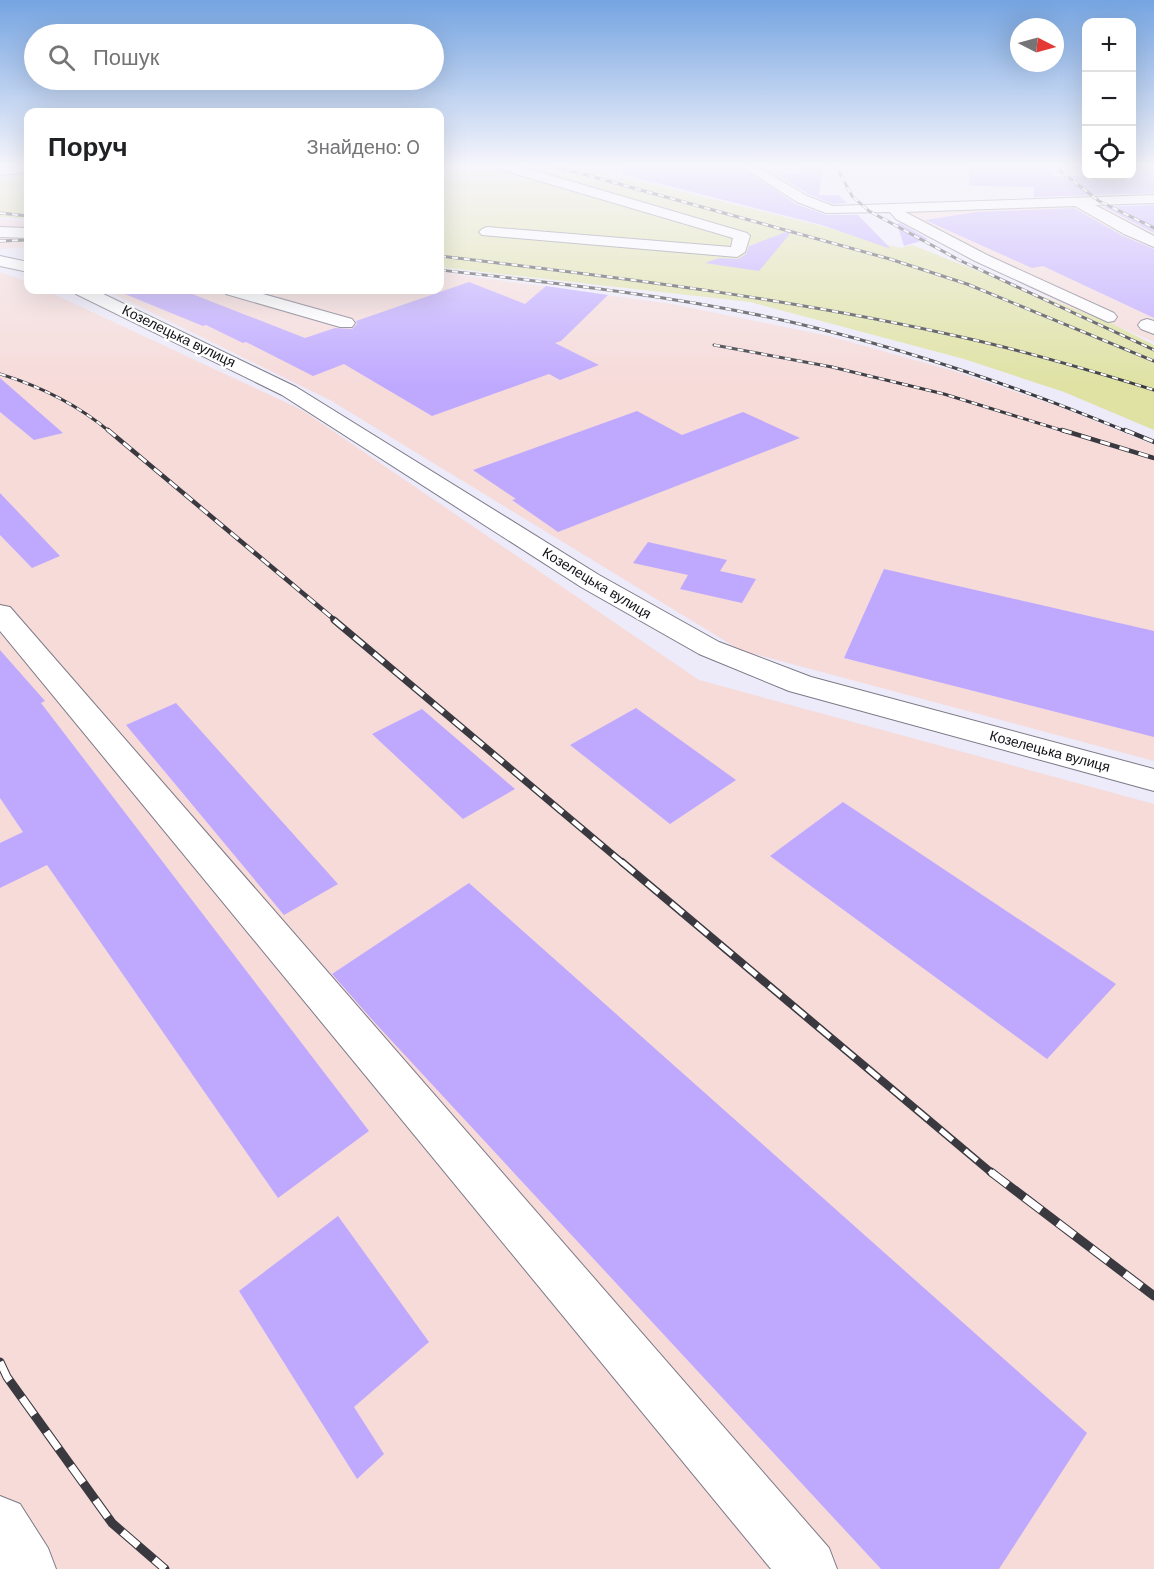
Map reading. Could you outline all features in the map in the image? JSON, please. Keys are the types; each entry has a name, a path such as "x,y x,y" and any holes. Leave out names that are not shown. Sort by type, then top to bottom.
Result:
{"street":[{"path":"578,239 737,252 740,239"},
{"path":"658,239 659,244"},
{"path":"945,239 1108,317"},
{"path":"0,243 24,242"},
{"path":"4,261 24,258"},
{"path":"4,261 24,266"},
{"name":"Козелецька вулиця","path":"90,294 289,391 590,581 709,648 800,684 1154,780"},
{"path":"246,294 346,323"},
{"path":"0,613 808,1569"},
{"path":"0,1524 27,1569"}],"shaded area":[{"path":"0,239 24,239 24,247 0,249"},
{"path":"944,239 1154,239 1154,342 1115,325 1106,327 970,256"},
{"path":"0,272 24,281 24,294 54,294 302,410 699,680 1154,804 1154,1569 0,1569"},
{"path":"444,273 672,304 829,336 954,371 1063,408 1154,445 1154,761 740,650 330,400 114,294 444,294"}],"green space":[{"path":"444,239 869,239 900,248 912,245 1115,325 1154,345 1154,430 1064,392 964,359 750,302 444,267"}],"building":[{"path":"767,239 785,239 759,271 705,263 719,258 738,259 746,254 749,246"},
{"path":"863,239 882,239 891,249"},
{"path":"902,239 927,239 904,246"},
{"path":"968,239 1131,239 1154,249 1154,318 1043,266 1032,268"},
{"path":"469,282 525,304 546,286 608,295 561,341 555,343 599,365 560,380 549,374 432,416 344,364 313,376 246,342 243,343 206,325 203,326 125,294 192,294 305,338 335,328 352,329 357,324 356,321 434,294 444,294 444,291"},
{"path":"0,378 63,433 34,440 0,412"},
{"path":"637,411 682,435 743,412 800,438 558,532 512,500 516,499 473,470"},
{"path":"0,493 60,556 32,568 0,535"},
{"path":"648,542 727,560 720,571 756,579 742,603 680,589 688,575 633,563"},
{"path":"884,569 1154,631 1154,737 844,658"},
{"path":"0,650 45,701 41,703 369,1131 278,1198 47,865 0,888 0,843 23,832 0,798"},
{"path":"176,703 338,884 284,915 126,725"},
{"path":"636,708 736,780 670,824 570,745"},
{"path":"422,709 515,789 463,819 372,734"},
{"path":"843,802 1116,984 1047,1059 770,856"},
{"path":"469,883 1087,1433 999,1569 881,1569 332,974"},
{"path":"338,1216 429,1342 354,1407 384,1454 357,1479 239,1291"}],"railway":[{"path":"819,239 967,284 1154,361"},
{"path":"921,239 959,260 1154,350"},
{"path":"0,241 24,240"},
{"path":"444,256 706,290 839,312 993,344 1154,390"},
{"path":"444,270 660,298 791,322 877,344 962,370 1128,432"},
{"path":"714,345 832,367 944,394 1067,432"},
{"path":"0,374 58,397 85,413 110,432"},
{"path":"108,430 336,621"},
{"path":"1062,430 1154,458"},
{"path":"1125,430 1154,442"},
{"path":"334,620 624,864"},
{"path":"622,862 993,1174"},
{"path":"991,1172 1154,1296"},
{"path":"0,1362 7,1377 112,1523 165,1569"}]}
